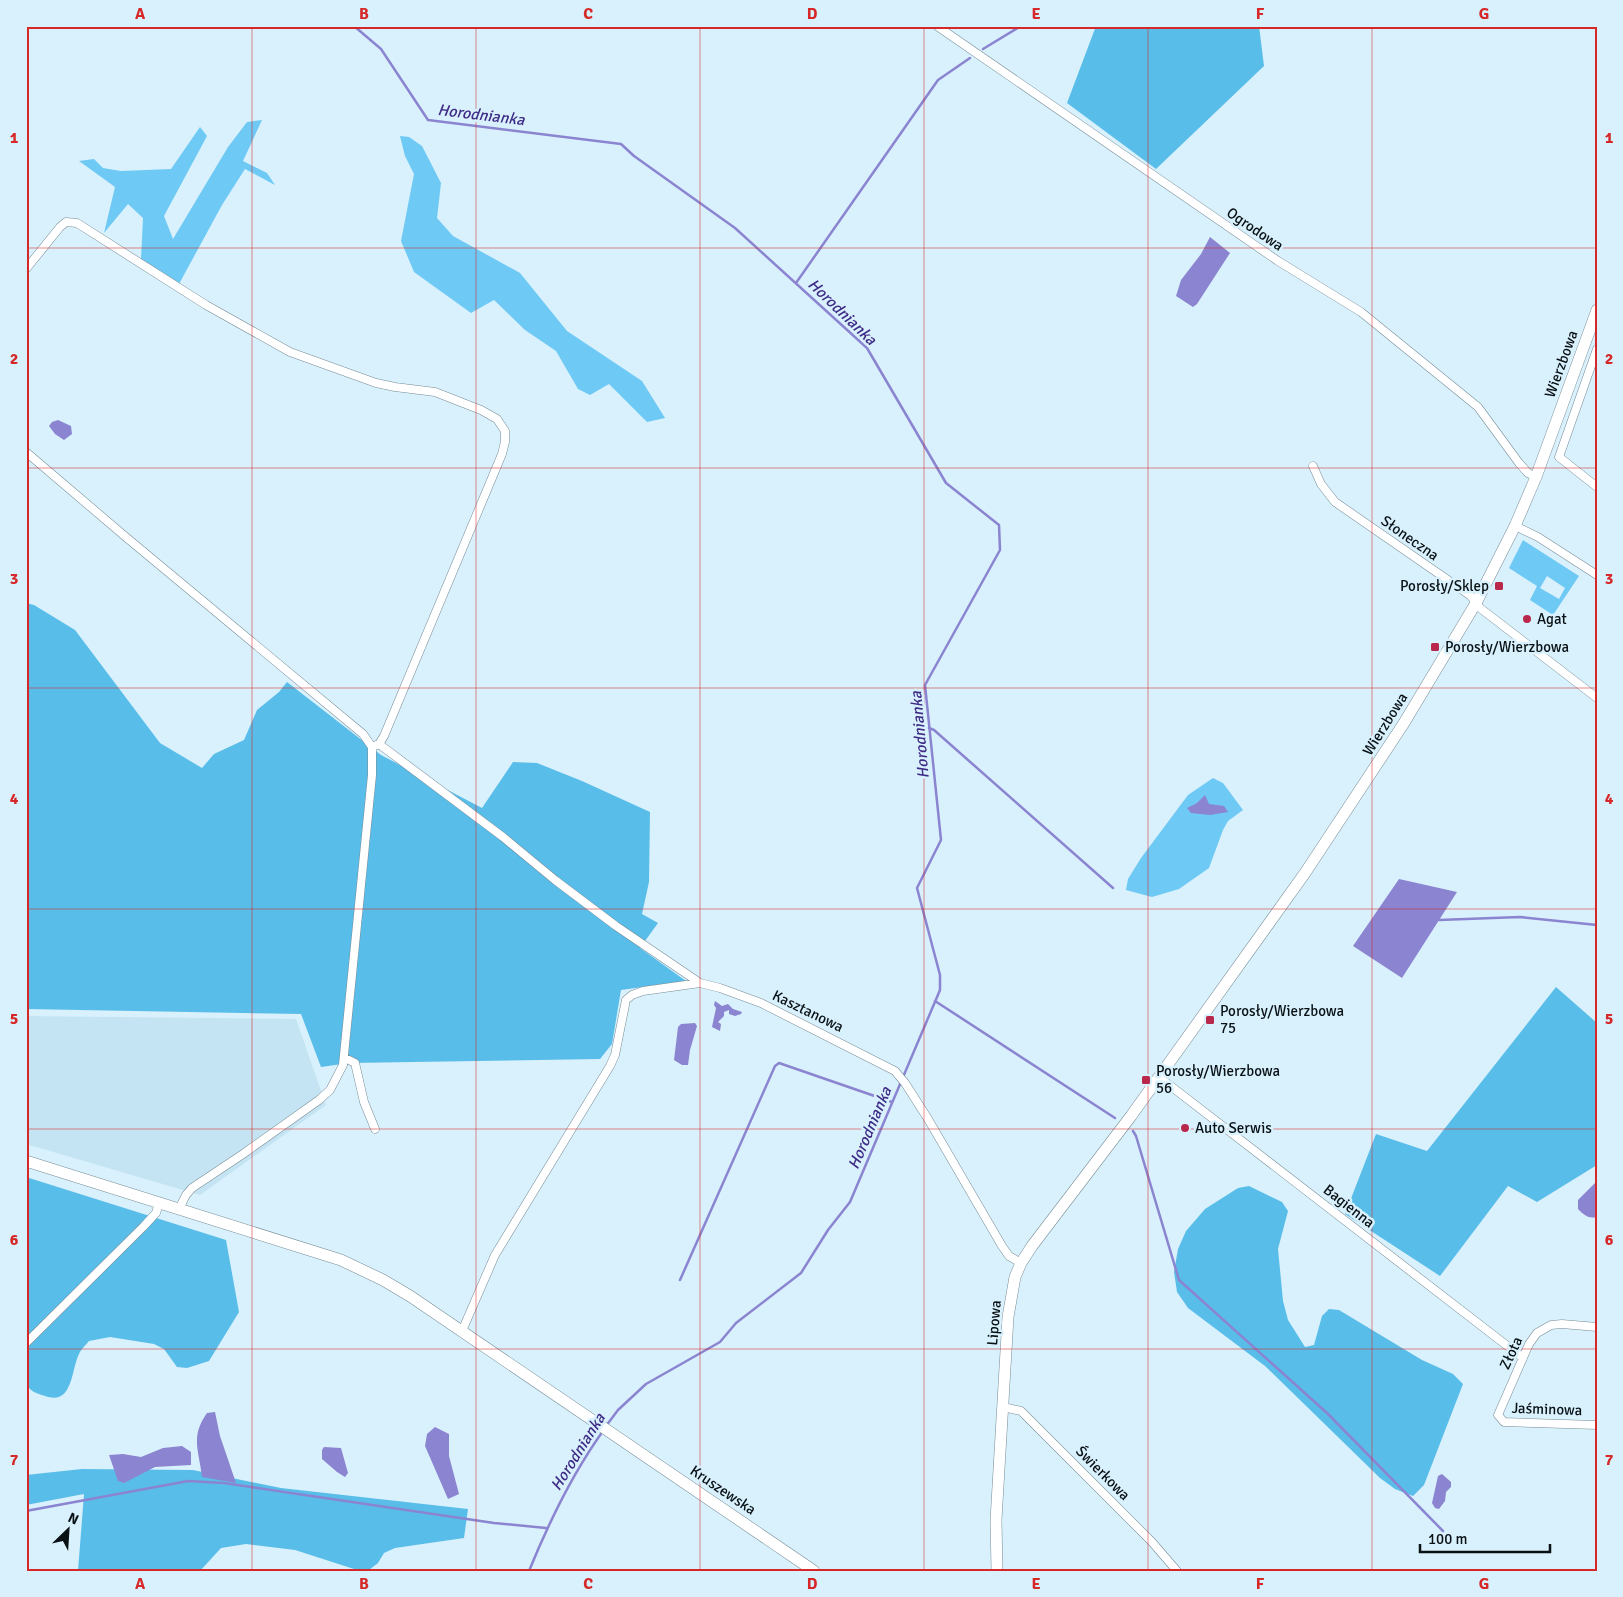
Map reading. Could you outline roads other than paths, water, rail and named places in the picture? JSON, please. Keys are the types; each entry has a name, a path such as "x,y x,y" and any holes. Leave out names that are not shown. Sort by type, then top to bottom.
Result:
{"street":[{"name":"Ogrodowa","path":"937,26 1278,261 1361,312 1478,407 1519,463 1528,473 1536,477"},
{"path":"26,269 60,227 66,222 77,223 206,305 283,349 376,383 435,392 481,410 497,419 505,431 502,454 404,692 376,745 345,1058 330,1090 319,1100 243,1154 192,1188 186,1195 180,1209"},
{"name":"Wierzbowa","path":"1131,1116 1305,873 1375,768 1476,603 1515,526 1536,477 1594,326 1597,310"},
{"path":"1559,458 1597,349"},
{"path":"26,452 376,745 503,837 608,920 700,983"},
{"path":"1545,452 1559,458 1597,487"},
{"name":"Słoneczna","path":"1313,466 1321,484 1335,502 1470,596 1480,608 1597,698"},
{"path":"1515,526 1538,537 1597,575"},
{"path":"462,1331 495,1255 610,1066 615,1055 626,1000 632,995 643,991 700,983"},
{"name":"Kasztanowa","path":"700,983 761,1003 887,1066 898,1074 1002,1246 1009,1256 1021,1263"},
{"path":"345,1058 356,1063 364,1102 375,1129"},
{"name":"Bagienna","path":"1159,1077 1523,1358"},
{"name":"Lipowa","path":"997,1571 996,1520 1008,1317 1016,1277 1021,1263 1032,1246 1131,1116"},
{"name":"Kruszewska","path":"26,1161 341,1260 383,1280 615,1434 814,1571"},
{"path":"26,1343 143,1227 156,1213 159,1203"},
{"name":"Złota","path":"1498,1416 1523,1358 1537,1332 1543,1328 1562,1324 1597,1327"},
{"name":"Świerkowa","path":"1003,1406 1021,1411 1145,1535 1177,1571"},
{"name":"Jaśminowa","path":"1498,1416 1504,1422 1597,1425"}],"waterway":[{"name":"Horodnianka","path":"354,26 381,49 428,120 621,144 634,156 735,228 867,348 946,483 999,525 1000,550 925,685 941,840 917,888 940,975 940,990 850,1202 828,1230 801,1273 736,1323 720,1342 646,1384 618,1410 606,1426"},
{"path":"983,49 1021,26"},
{"path":"796,283 938,80 970,58"},
{"path":"929,728 934,730 1113,888"},
{"path":"1439,920 1520,917 1597,925"},
{"path":"935,1001 1115,1118"},
{"path":"680,1280 775,1066 779,1063 892,1102"},
{"path":"1133,1131 1179,1280 1327,1413 1443,1531"},
{"name":"Horodnianka","path":"529,1571 562,1499 581,1464 603,1431"},
{"path":"26,1511 188,1481 224,1483 494,1523 546,1528"}],"place":[{"name":"Porosły/Sklep","path":"1499,586"},
{"name":"Agat","path":"1527,619"},
{"name":"Porosły/Wierzbowa","path":"1435,647"},
{"name":"Porosły/Wierzbowa 75","path":"1210,1020"},
{"name":"Porosły/Wierzbowa 56","path":"1146,1080"},
{"name":"Auto Serwis","path":"1185,1128"}]}
